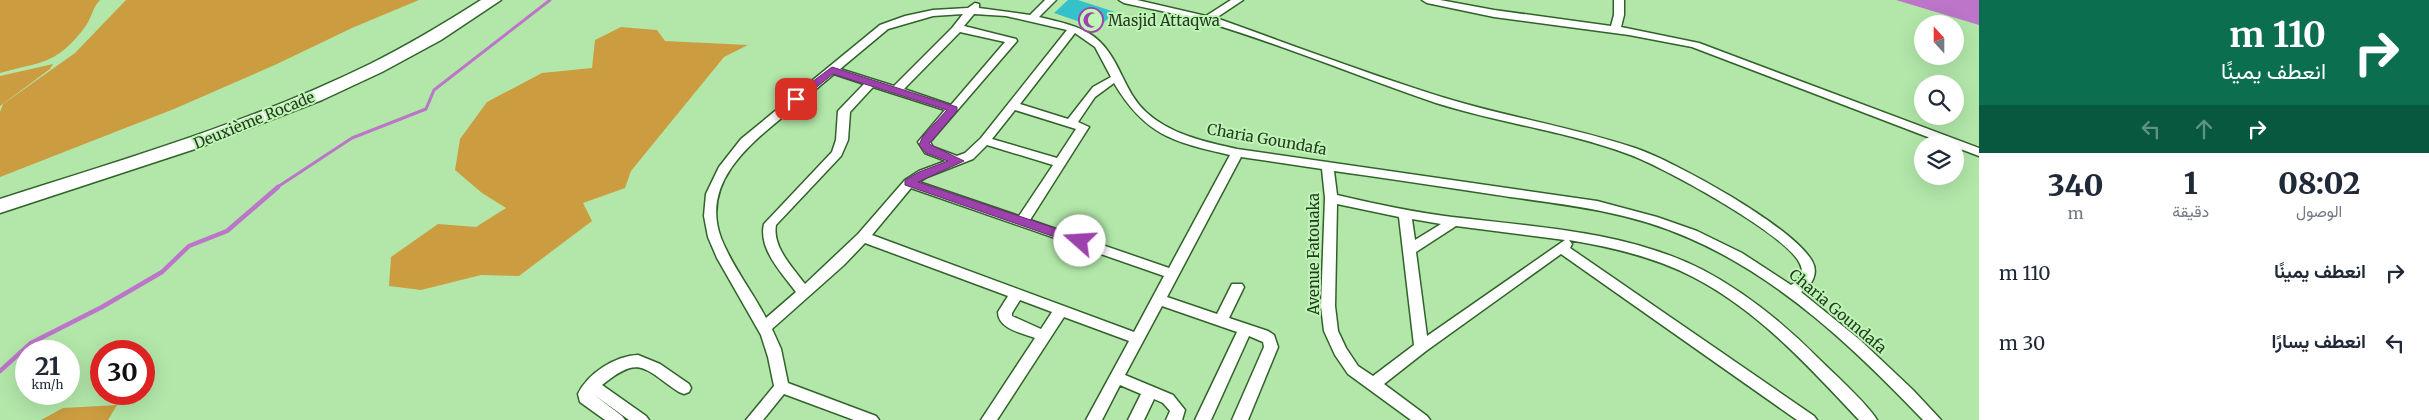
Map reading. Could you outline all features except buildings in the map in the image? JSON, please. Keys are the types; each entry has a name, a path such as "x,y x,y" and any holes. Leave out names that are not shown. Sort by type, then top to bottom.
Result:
{"highway":[{"name":"Deuxième Rocade","path":"0,195 144,151 282,99 371,58 474,0"},
{"name":"Deuxième Rocade","path":"0,206 173,152 295,105 414,48 493,0"}],"street":[{"path":"1033,17 1051,0"},
{"path":"1124,0 1208,19 1442,101 1553,128 1632,151 1660,163 1720,196 1758,220 1793,246 1807,263 1808,277 1804,284 1790,291"},
{"path":"1208,19 1238,0"},
{"path":"1427,0 1531,20 1666,38 1717,52 1979,152"},
{"path":"1615,30 1619,15 1619,0"},
{"path":"896,91 958,28 975,6"},
{"name":"Charia Goundafa","path":"781,387 777,360 765,327 714,241 710,221 712,195 718,178 730,158 745,142 873,35 904,17 941,8 975,6 1006,10 1085,33 1100,44 1131,102 1149,121 1159,128 1189,141 1237,153 1570,201 1635,214 1705,240 1754,266 1790,291 1860,349 1930,420"},
{"path":"958,28 1012,41 927,138 924,145 929,150 958,161"},
{"path":"765,327 804,294 864,237 909,183 923,174 969,156 985,141 1073,29"},
{"path":"832,70 870,84 953,109"},
{"path":"1072,122 1097,88 1106,81 1118,78"},
{"path":"804,294 777,254 768,238 767,229 837,152 842,140 844,111 870,84"},
{"path":"1013,106 1072,122 1080,125 1082,128 1023,221"},
{"path":"985,141 1060,163"},
{"path":"1094,420 1237,153"},
{"name":"Avenue Fatouaka","path":"1328,167 1330,198 1328,306 1331,331 1340,351 1353,370 1422,420"},
{"path":"909,183 1173,274"},
{"path":"1330,198 1405,214 1573,237 1621,248 1675,264 1719,286 1767,320 1829,379 1868,420"},
{"path":"1405,214 1421,347"},
{"path":"1409,250 1454,221"},
{"path":"864,237 1139,339"},
{"path":"1372,384 1421,347 1562,249 1573,237"},
{"path":"1562,249 1809,420"},
{"path":"1221,321 1237,287"},
{"path":"1016,294 1005,312 1005,318 1011,323 1043,336"},
{"path":"1159,300 1266,336 1271,343 1240,420"},
{"path":"989,420 1060,311"},
{"path":"1203,420 1245,329"},
{"path":"588,392 618,363 633,359 642,361 684,388"},
{"path":"1117,378 1168,399 1178,410 1174,420"},
{"path":"754,420 775,397 781,387 871,420"},
{"path":"588,392 617,420"},
{"path":"588,392 641,420"},
{"path":"1136,420 1150,392"}],"shaded area":[{"path":"0,0 100,0 85,27 66,49 48,60 0,73"},
{"path":"126,0 419,0 352,28 277,64 174,109 0,177 0,112 3,104 75,53"},
{"path":"1896,0 1979,0 1979,25 1964,20 1964,15 1946,15"},
{"path":"621,27 657,30 665,41 748,45 724,57 631,171 625,188 583,203 592,221 519,276 481,275 421,290 389,286 391,257 438,224 476,227 506,208 482,193 455,170 460,139 487,102 542,73 592,68 595,40"},
{"path":"53,64 50,69 0,106 0,76"},
{"path":"117,405 108,420 41,420 63,408"}],"waterway":[{"path":"276,188 352,138 426,109 434,90 550,0"},
{"path":"0,371 31,343 102,307 162,272 189,246 227,231 278,187"}],"place":[{"name":"Masjid Attaqwa","path":"1091,20"}],"route":[{"path":"796,99 832,70 870,84 953,109 927,138 924,145 929,150 958,161 923,174 909,183 1080,241"}]}
